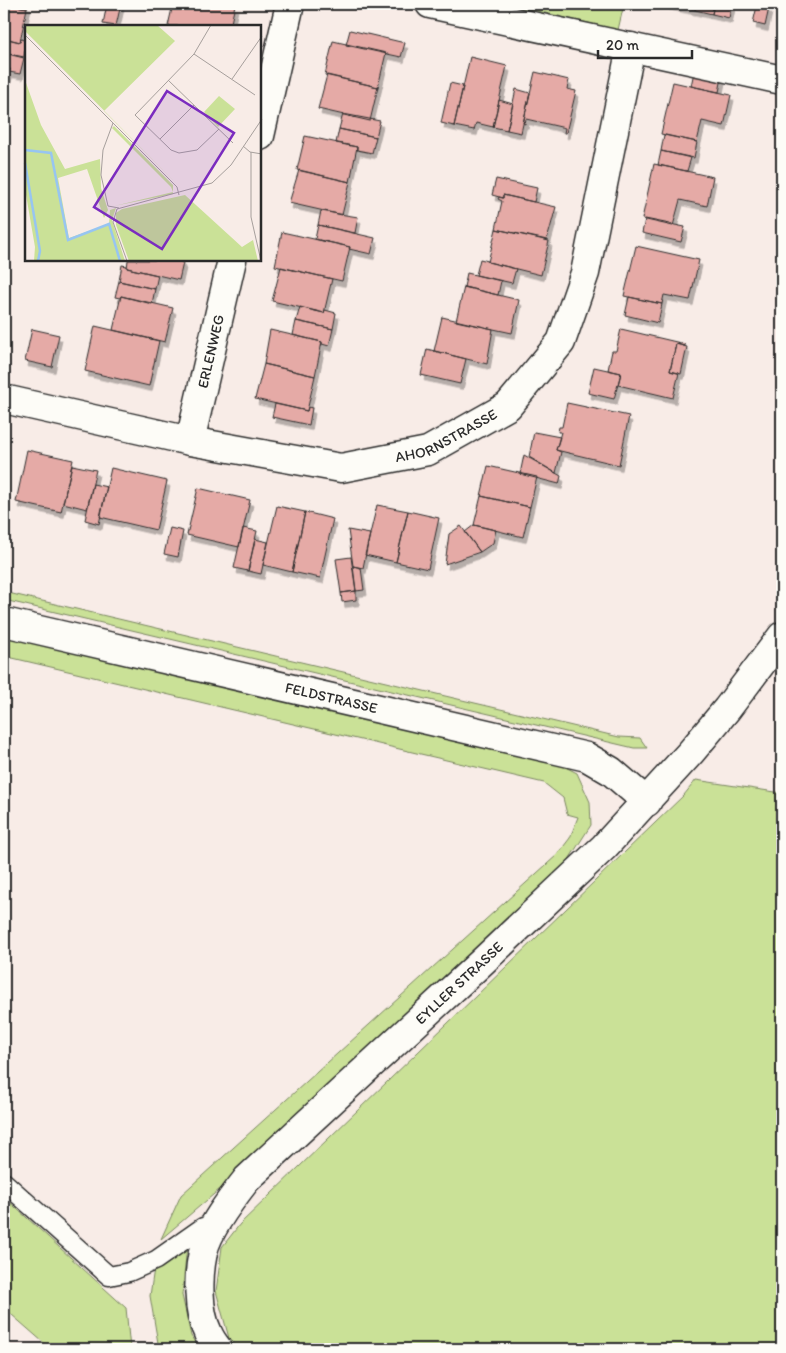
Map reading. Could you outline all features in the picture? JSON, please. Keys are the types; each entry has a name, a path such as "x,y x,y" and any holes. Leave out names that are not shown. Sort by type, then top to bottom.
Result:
{"street":[{"path":"261,132 290,4"},
{"path":"430,4 782,80"},
{"name":"AHORNSTRASSE","path":"4,399 190,441 341,468 428,451 508,406 560,342 585,273 631,47"},
{"name":"ERLENWEG","path":"190,441 232,261"},
{"name":"FELDSTRASSE","path":"4,622 587,756 611,771 646,802"},
{"name":"EYLLER STRASSE","path":"218,1349 207,1331 201,1308 200,1284 203,1251 231,1199 247,1179 483,962 604,847 727,710 782,636"}],"lane":[{"path":"4,1182 109,1276 129,1272 156,1260 203,1227 214,1229"}],"green space":[{"path":"507,4 624,4 618,30"},
{"path":"4,592 619,737 640,738 647,748 634,748 4,600"},
{"path":"4,629 546,757 577,773 590,802 591,825 566,864 220,1189 161,1239 181,1195 557,855 570,838 578,817 567,814 563,798 544,783 4,656"},
{"path":"696,780 782,793 782,1349 238,1349 229,1338 216,1291 222,1247 240,1224 684,795"},
{"path":"4,1197 126,1308 130,1349 51,1349 4,1308"},
{"path":"187,1246 182,1295 191,1336 199,1349 159,1349 150,1296 154,1268"}],"building":[{"path":"4,4 27,8 20,42 4,38"},
{"path":"9,4 28,4 27,8"},
{"path":"107,4 121,4 116,25 103,24"},
{"path":"173,4 235,5 231,23 234,25 168,25"},
{"path":"666,4 696,4 695,10"},
{"path":"696,4 714,4 712,14 695,10"},
{"path":"714,4 732,4 729,18 712,14"},
{"path":"757,6 769,8 765,26 753,23"},
{"path":"350,30 405,43 401,57 346,45"},
{"path":"4,38 20,42 21,39 25,41 24,57 4,53"},
{"path":"333,41 386,53 378,87 325,75"},
{"path":"4,53 24,58 20,74 9,72 10,69 4,68"},
{"path":"470,57 507,66 493,127 476,123 474,130 454,126"},
{"path":"4,68 10,69 4,95"},
{"path":"535,72 569,80 567,89 576,91 566,133 564,133 565,128 526,119 525,124 523,123"},
{"path":"694,72 722,78 719,92 691,86"},
{"path":"327,75 378,87 370,121 318,109"},
{"path":"673,82 731,95 724,126 702,121 697,142 661,134"},
{"path":"450,83 463,86 454,126 441,123"},
{"path":"516,89 530,93 521,133 507,130"},
{"path":"499,100 513,104 507,130 493,127"},
{"path":"343,114 380,121 376,137 339,129"},
{"path":"339,129 376,137 372,153 357,150 357,147 336,143"},
{"path":"664,135 697,142 694,158 661,151"},
{"path":"305,136 357,147 350,182 297,170"},
{"path":"661,151 691,158 687,171 658,165"},
{"path":"654,164 713,177 707,206 680,200 673,226 642,219"},
{"path":"299,170 350,182 342,215 289,203"},
{"path":"496,179 537,188 534,202 503,195 503,198 492,195"},
{"path":"503,195 556,207 547,240 496,229 502,201 498,199 499,197 503,198"},
{"path":"321,211 358,217 355,233 318,225"},
{"path":"645,219 685,227 681,242 642,233"},
{"path":"318,225 375,238 371,254 315,239"},
{"path":"496,229 549,241 541,275 488,262"},
{"path":"282,232 350,247 342,281 275,266"},
{"path":"636,246 699,260 690,300 664,295 662,304 624,296"},
{"path":"480,259 516,269 512,283 476,275"},
{"path":"128,261 182,261 183,263 179,280 127,268"},
{"path":"122,265 127,266 127,268 158,275 155,289 119,281"},
{"path":"281,267 332,279 324,313 272,301"},
{"path":"467,273 501,281 498,295 464,287"},
{"path":"119,281 155,289 152,304 121,296 120,298 115,297"},
{"path":"464,287 519,300 512,333 456,321"},
{"path":"121,296 173,308 165,342 113,330"},
{"path":"629,297 662,304 658,323 625,315"},
{"path":"300,307 324,313 325,310 336,313 333,329 296,321"},
{"path":"442,317 493,329 487,364 434,351"},
{"path":"296,321 333,329 329,346 322,344 322,342 293,335"},
{"path":"95,326 159,341 149,386 85,371"},
{"path":"32,329 59,335 52,367 25,361"},
{"path":"621,329 685,344 685,346 676,344 670,371 679,373 673,398 618,385 621,373 608,370 612,351 616,351"},
{"path":"270,330 322,342 315,376 264,364"},
{"path":"676,344 687,347 681,374 670,371"},
{"path":"427,349 466,359 460,384 421,375"},
{"path":"264,364 315,376 307,411 255,399"},
{"path":"594,367 621,373 614,399 588,393"},
{"path":"567,403 629,416 619,465 556,450 561,432 558,432 559,427 562,427"},
{"path":"275,404 307,411 308,407 312,408 309,425 272,417"},
{"path":"534,432 560,437 556,450 561,452 556,473 529,457"},
{"path":"27,450 73,460 61,512 16,502"},
{"path":"524,455 561,476 559,484 520,474"},
{"path":"72,465 96,470 87,509 63,503"},
{"path":"488,466 537,477 530,507 481,496"},
{"path":"111,468 167,481 156,530 100,517"},
{"path":"93,484 107,487 99,524 85,520"},
{"path":"198,488 250,500 239,547 187,535"},
{"path":"481,496 530,507 523,537 474,525"},
{"path":"377,505 408,511 396,562 365,555"},
{"path":"277,506 305,512 292,572 263,565"},
{"path":"408,511 439,518 428,569 396,562"},
{"path":"305,512 333,519 320,578 292,572"},
{"path":"474,525 496,530 493,543 480,552 465,532"},
{"path":"461,526 480,552 445,564 449,534"},
{"path":"170,528 183,531 178,557 164,554"},
{"path":"243,528 257,531 248,571 234,568"},
{"path":"348,530 370,534 363,568 353,566"},
{"path":"255,539 268,542 261,574 248,571"},
{"path":"351,557 356,591 341,593 336,559"},
{"path":"353,566 361,568 364,590 356,591"},
{"path":"356,591 356,600 342,602 341,593"}]}
